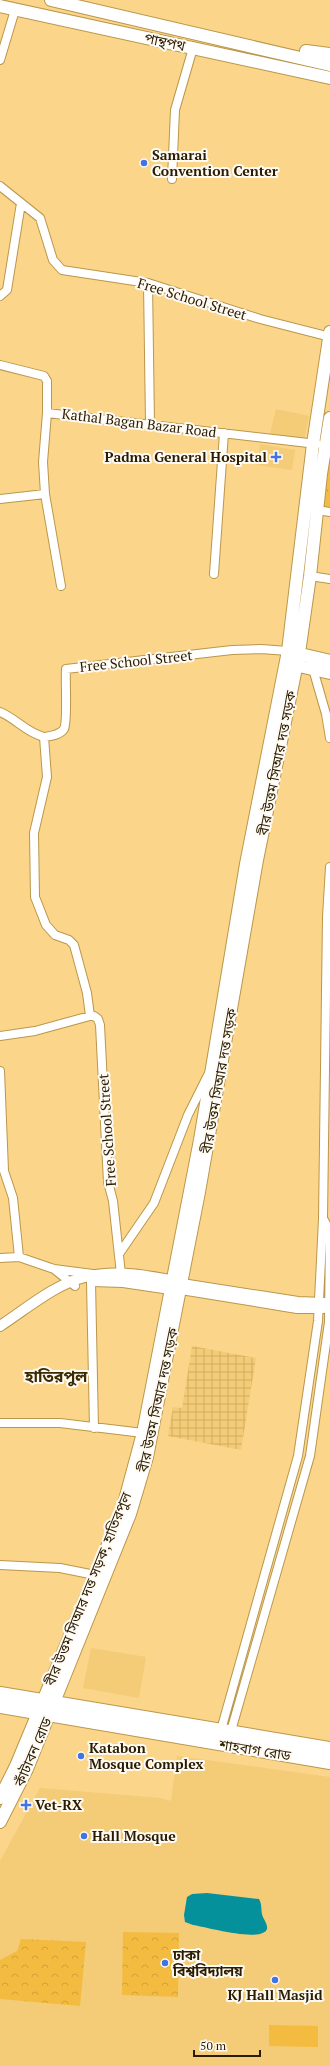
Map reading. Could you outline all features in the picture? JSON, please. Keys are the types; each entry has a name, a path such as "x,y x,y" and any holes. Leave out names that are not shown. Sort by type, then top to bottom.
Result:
{"highway":[{"path":"0,1694 46,1708"},
{"path":"0,1706 46,1708"},
{"name":"শাহবাগ রোড","path":"46,1708 226,1731 330,1749"},
{"name":"শাহবাগ রোড","path":"46,1708 330,1762"}],"main road":[{"name":"পান্থপথ","path":"51,0 330,64"},
{"name":"পান্থপথ","path":"0,6 330,78"},
{"path":"112,13 123,10 318,54 330,54"},
{"name":"বীর উত্তম সিআর দত্ত সড়ক","path":"293,658 319,445 330,335"},
{"name":"বীর উত্তম সিআর দত্ত সড়ক","path":"46,1708 130,1514 134,1486 147,1457 176,1285 257,860 293,658 310,576 317,510 319,445 330,418"},
{"path":"293,658 330,662"},
{"path":"293,658 313,669 330,673"},
{"name":"বীর উত্তম সিআর দত্ত সড়ক, হাতিরপুল","path":"46,1708 95,1575 134,1486 143,1433 176,1285 246,864 293,658"},
{"name":"কাঁটাবন রোড","path":"0,1798 46,1708"},
{"name":"কাঁটাবন রোড","path":"0,1822 27,1768 46,1708"}],"street":[{"path":"0,60 15,10"},
{"path":"172,179 175,110 193,48"},
{"name":"Free School Street","path":"0,186 40,218 53,260 62,270 148,283 260,319 330,335"},
{"path":"0,296 6,290 21,203"},
{"path":"148,283 150,424"},
{"name":"Kathal Bagan Bazar Road","path":"0,365 44,376 47,382 47,413 319,445"},
{"path":"47,413 43,462 45,494 61,586"},
{"path":"214,574 224,433"},
{"path":"0,499 45,494"},
{"path":"317,510 330,512"},
{"path":"310,576 330,580"},
{"name":"Free School Street","path":"121,1274 113,1201 108,1182 100,1025 98,1019 94,1016 90,1016 87,993 74,945 68,940 55,935 46,926 35,897 34,833 47,777 44,737 53,736 64,728 66,721 64,688 66,669 232,650 261,649 293,658"},
{"path":"313,669 326,714 330,738"},
{"path":"0,712 6,714 28,732 44,737"},
{"path":"226,1731 251,1626 298,1456 319,1306 323,1219 327,925 330,867"},
{"path":"0,1036 35,1031 90,1016"},
{"path":"119,1254 154,1203 188,1115 211,1069"},
{"path":"0,1071 4,1171 13,1198 19,1257"},
{"path":"226,1731 261,1628 310,1456 330,1306 330,1231 323,1219"},
{"path":"321,1246 330,1231"},
{"path":"0,1258 19,1257 54,1269 95,1278 121,1274 176,1285 298,1301 319,1306 330,1306"},
{"path":"54,1269 73,1284"},
{"path":"0,1332 84,1277 123,1282 176,1285"},
{"path":"94,1428 95,1278"},
{"path":"0,1326 56,1290 73,1284"},
{"path":"0,1424 60,1423 143,1433"},
{"path":"293,1475 304,1478"},
{"path":"0,1565 60,1568 95,1575"},
{"path":"251,1626 261,1628"}],"shaded area":[{"path":"276,409 309,416 304,441 270,434"},
{"name":"Padma General Hospital","path":"260,444 295,450 292,470 257,465"},
{"path":"192,1346 256,1358 241,1450 168,1436 173,1407 182,1408"},
{"path":"91,1648 146,1657 139,1698 83,1688"},
{"name":"ঢাকা বিশ্ববিদ্যালয়","path":"177,1756 330,1777 330,2066 0,2066 0,1861 40,1788 160,1798 171,1801"}],"green space":[{"path":"330,455 330,517 322,512 321,501"},
{"path":"123,1932 179,1933 178,1997 122,1995"},
{"path":"21,1939 86,1942 80,2006 0,1999 0,1960 17,1951"},
{"path":"269,2025 318,2026 318,2047 269,2046"}],"water":[{"path":"207,1893 259,1899 267,1929 263,1933 255,1935 221,1931 185,1922 184,1915 187,1897 192,1894"}],"place":[{"name":"Samarai Convention Center","path":"144,163"},
{"name":"Padma General Hospital","path":"276,457"},
{"name":"Katabon Mosque Complex","path":"81,1756"},
{"name":"Vet-RX","path":"26,1805"},
{"name":"Hall Mosque","path":"84,1836"},
{"name":"ঢাকা বিশ্ববিদ্যালয়","path":"165,1963"},
{"name":"KJ Hall Masjid","path":"275,1980"}],"district":[{"name":"হাতিরপুল","path":"56,1376"}]}
